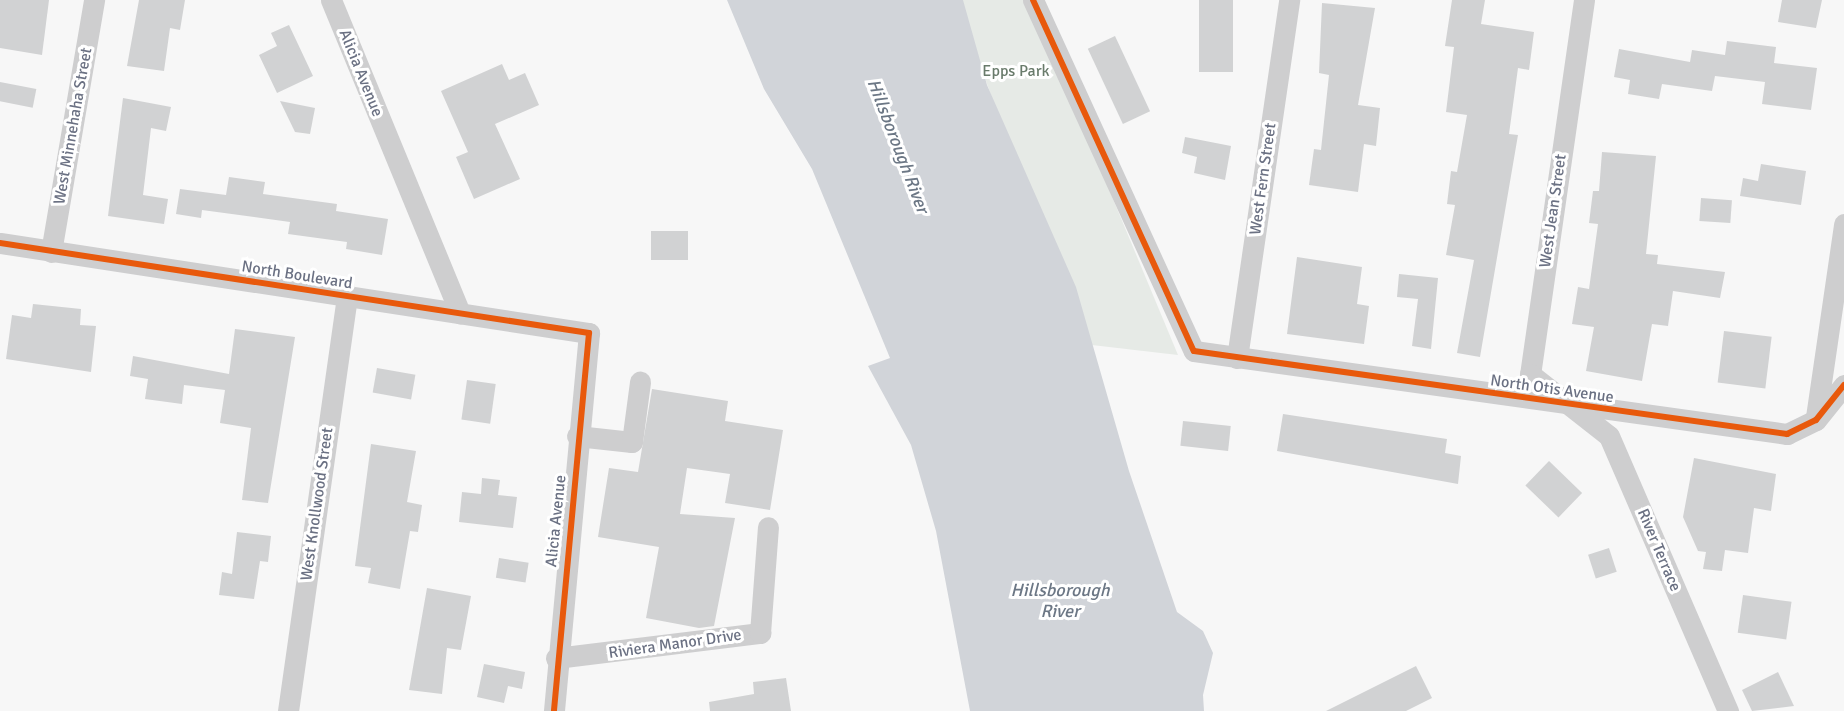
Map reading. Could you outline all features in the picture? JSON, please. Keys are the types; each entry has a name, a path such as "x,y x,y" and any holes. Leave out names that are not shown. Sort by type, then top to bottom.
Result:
{"street":[{"name":"West Minnehaha Street","path":"51,252 94,0"},
{"name":"Alicia Avenue","path":"331,0 460,313"},
{"name":"North Otis Avenue","path":"1033,0 1194,351 1787,435 1816,420 1844,385"},
{"name":"West Fern Street","path":"1237,358 1289,0"},
{"name":"West Jean Street","path":"1568,405 1530,374 1584,0"},
{"path":"1816,420 1844,224"},
{"name":"North Boulevard","path":"0,243 589,333"},
{"name":"West Knollwood Street","path":"288,711 346,296"},
{"name":"Alicia Avenue","path":"554,711 556,658 589,333"},
{"path":"578,436 632,442 640,382"},
{"name":"River Terrace","path":"1568,405 1609,436 1728,711"},
{"name":"Riviera Manor Drive","path":"556,658 760,633 768,526"}],"green space":[{"name":"Epps Park","path":"956,0 1030,0 1178,355 1083,344"}],"water":[{"name":"Hillsborough River","path":"727,0 963,0 987,85 1076,287 1129,471 1177,612 1203,631 1213,653 1203,695 1204,711 970,711 936,531 911,445 868,366 890,358 812,169 764,89"}],"building":[{"path":"0,0 49,0 42,55 0,48"},
{"path":"139,0 185,0 180,30 170,28 164,71 127,66"},
{"path":"1199,0 1233,0 1233,72 1199,72"},
{"path":"1452,0 1485,0 1481,24 1534,32 1529,70 1518,68 1509,134 1518,135 1480,357 1457,353 1474,260 1446,255 1455,205 1447,204 1451,171 1457,172 1467,115 1446,112 1454,47 1445,46"},
{"path":"1782,0 1822,0 1816,28 1778,22"},
{"path":"1322,3 1375,8 1358,105 1380,108 1376,146 1364,144 1358,192 1309,185 1314,149 1321,150 1329,75 1319,73"},
{"path":"289,25 313,76 277,93 259,55 277,46 271,33"},
{"path":"1115,36 1150,111 1123,124 1088,49"},
{"path":"1727,41 1776,47 1774,63 1817,68 1811,110 1762,104 1765,82 1715,76 1712,91 1662,84 1659,99 1628,94 1630,80 1614,77 1619,49 1690,62 1692,50 1725,55"},
{"path":"502,64 509,80 525,73 539,105 495,124 520,179 474,199 456,157 468,152 441,91"},
{"path":"0,82 36,89 33,108 0,101"},
{"path":"123,98 171,107 166,131 151,128 143,195 168,199 164,224 108,216"},
{"path":"280,101 315,108 310,134 295,132"},
{"path":"1185,137 1231,146 1225,180 1194,173 1197,157 1182,153"},
{"path":"1602,152 1656,156 1646,254 1658,255 1657,264 1725,272 1720,298 1673,291 1668,326 1652,324 1642,381 1586,371 1594,327 1572,324 1578,287 1589,289 1598,224 1589,223 1593,191 1599,191"},
{"path":"1761,164 1806,171 1801,205 1740,196 1743,178 1758,181"},
{"path":"229,177 265,182 263,194 337,204 336,211 388,219 382,255 346,249 347,242 288,234 290,222 202,210 201,218 176,214 180,189 226,195"},
{"path":"1701,198 1732,200 1730,223 1699,221"},
{"path":"651,231 688,231 688,260 651,260"},
{"path":"1297,257 1362,267 1357,304 1369,306 1364,344 1287,334"},
{"path":"1399,274 1438,278 1431,349 1412,346 1418,299 1397,297"},
{"path":"33,304 81,309 80,325 96,326 91,372 6,359 12,315 31,318"},
{"path":"235,329 295,337 268,503 242,500 251,428 220,423 225,390 184,385 182,404 145,399 148,379 130,376 133,356 229,374"},
{"path":"1724,331 1772,337 1765,388 1718,383"},
{"path":"377,368 415,375 411,399 373,393"},
{"path":"467,380 496,384 490,424 461,420"},
{"path":"652,389 728,401 725,421 783,430 770,510 725,503 730,474 687,468 680,514 735,518 714,626 699,628 646,618 659,547 598,537 609,468 638,472"},
{"path":"1283,414 1447,439 1445,453 1461,456 1458,484 1277,451"},
{"path":"1183,421 1231,426 1228,451 1180,446"},
{"path":"371,444 416,451 407,502 422,505 418,532 410,531 400,589 368,583 371,568 355,566"},
{"path":"1694,458 1776,474 1771,511 1754,508 1748,553 1725,550 1722,571 1703,569 1706,552 1698,551 1683,517"},
{"path":"1549,461 1582,493 1558,517 1525,485"},
{"path":"482,478 500,480 498,495 517,497 513,528 459,522 462,492 481,494"},
{"path":"237,532 271,536 268,562 260,561 254,599 219,595 222,572 232,574"},
{"path":"1609,548 1617,572 1596,579 1588,555"},
{"path":"499,558 529,563 526,582 496,578"},
{"path":"427,588 471,596 461,650 447,648 442,694 409,690"},
{"path":"1743,595 1792,602 1786,639 1738,633"},
{"path":"484,664 525,672 522,689 508,686 504,703 477,697"},
{"path":"1416,666 1432,698 1406,711 1326,711"},
{"path":"1778,672 1794,706 1752,711 1742,690"},
{"path":"786,678 791,711 710,711 709,702 754,694 753,682"}],"cycle path":[{"path":"1033,0 1194,351 1787,434 1816,420 1844,385"},
{"path":"0,243 589,333 554,711"}]}
